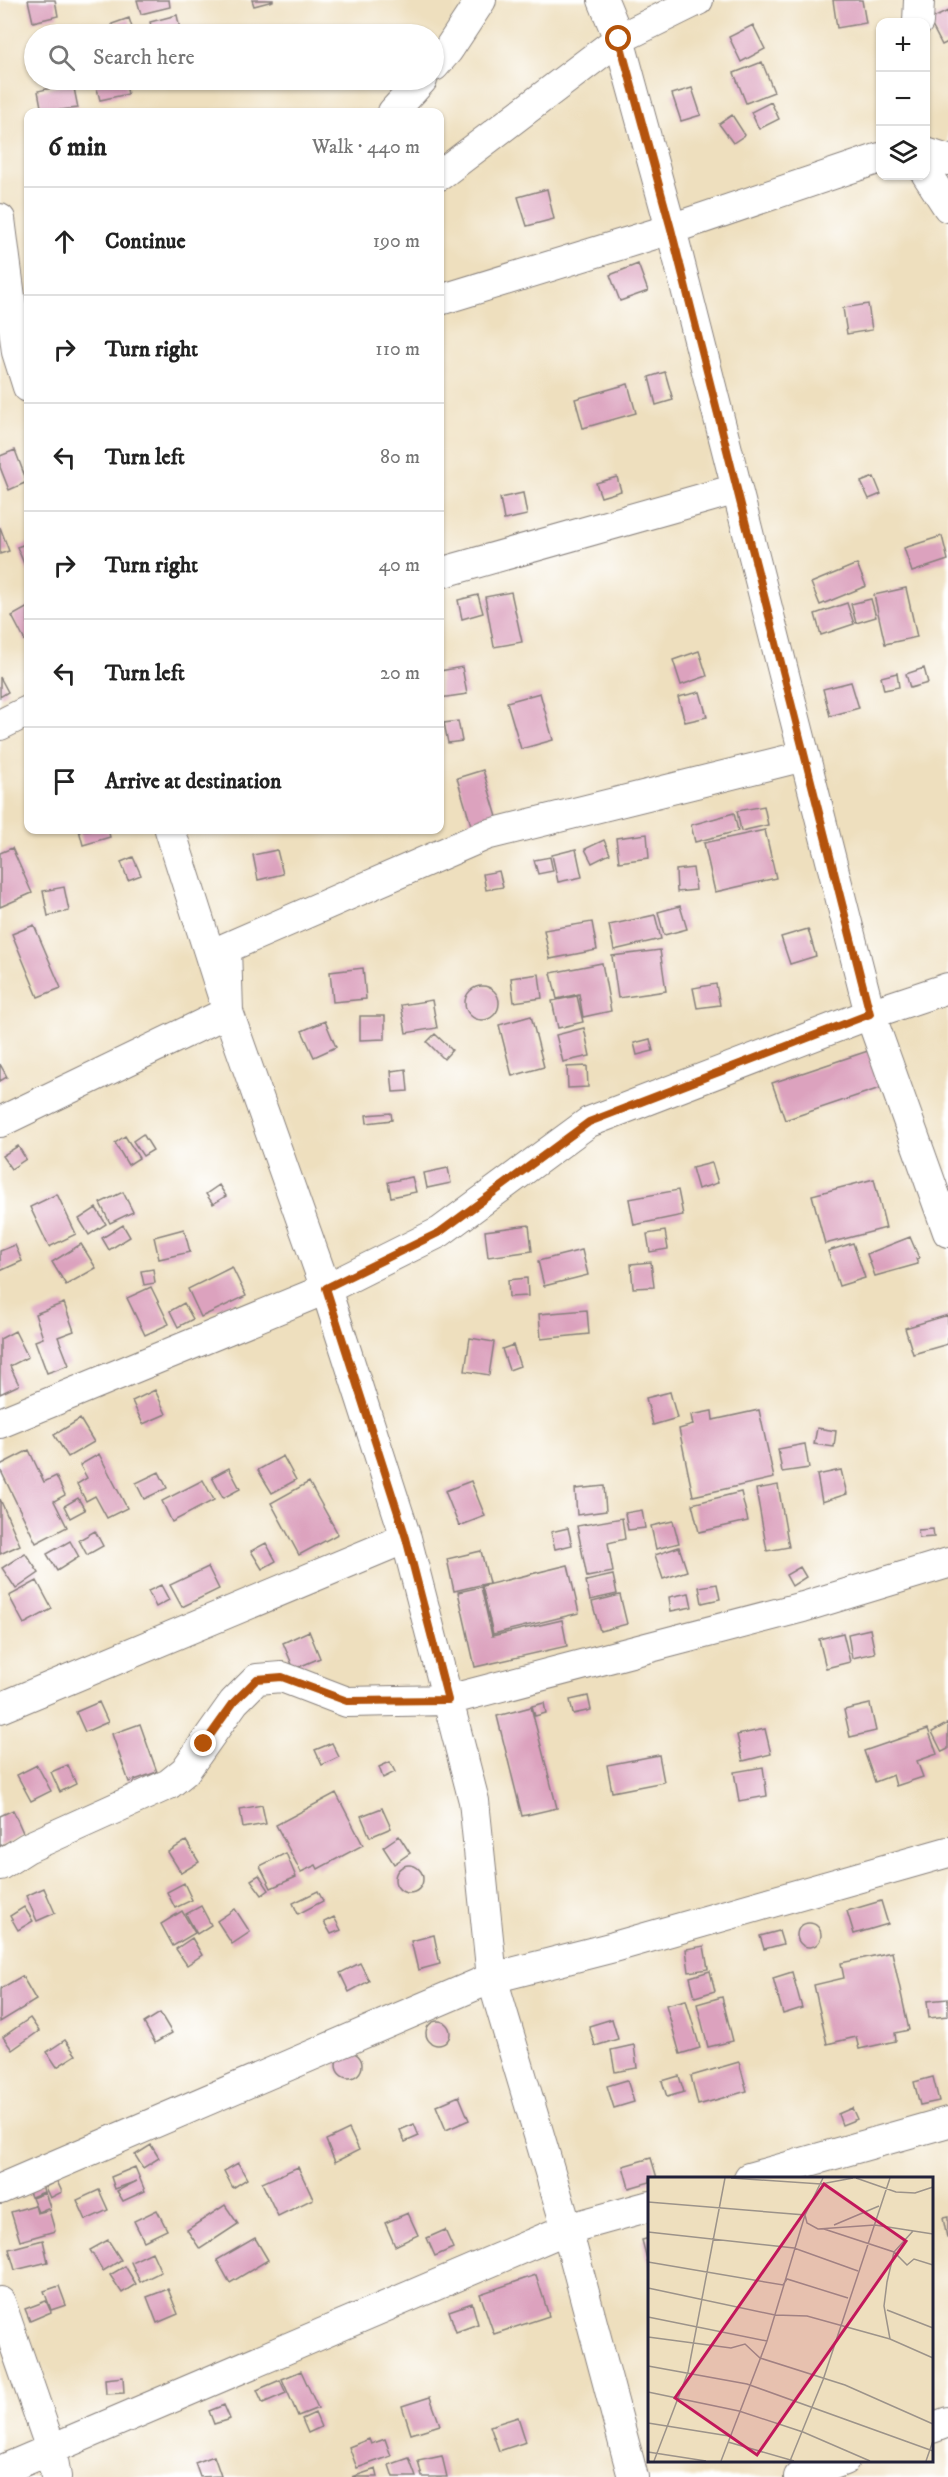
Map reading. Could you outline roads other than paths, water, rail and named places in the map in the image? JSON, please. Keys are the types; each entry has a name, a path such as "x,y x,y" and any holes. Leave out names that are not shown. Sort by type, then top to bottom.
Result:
{"street":[{"path":"444,55 481,0"},
{"path":"603,0 619,39 671,229 870,1014 948,1232"},
{"path":"444,172 619,39 698,0"},
{"path":"918,18 919,0"},
{"path":"397,108 413,90"},
{"path":"930,154 948,160"},
{"path":"444,299 671,229 876,159"},
{"path":"930,179 948,207"},
{"path":"0,219 15,359 24,378"},
{"path":"444,572 737,489"},
{"path":"0,725 24,713"},
{"path":"228,1012 226,948 486,835 804,756"},
{"path":"171,834 228,1012 326,1288 406,1538 474,1802 492,1978 567,2229 633,2477"},
{"path":"0,1424 326,1288 440,1232 589,1122 870,1014 948,988"},
{"path":"0,1122 228,1012"},
{"path":"0,1708 406,1538"},
{"path":"0,1865 27,1848 169,1784 185,1771 234,1702 257,1679 282,1677 347,1701 448,1700 803,1607 948,1563"},
{"path":"0,2188 492,1978 614,1947 948,1852"},
{"path":"753,2177 948,2122"},
{"path":"0,2471 54,2463 567,2229 648,2207"},
{"path":"0,2302 54,2463"},
{"path":"933,2428 948,2422"},
{"path":"800,2477 839,2462"}]}
